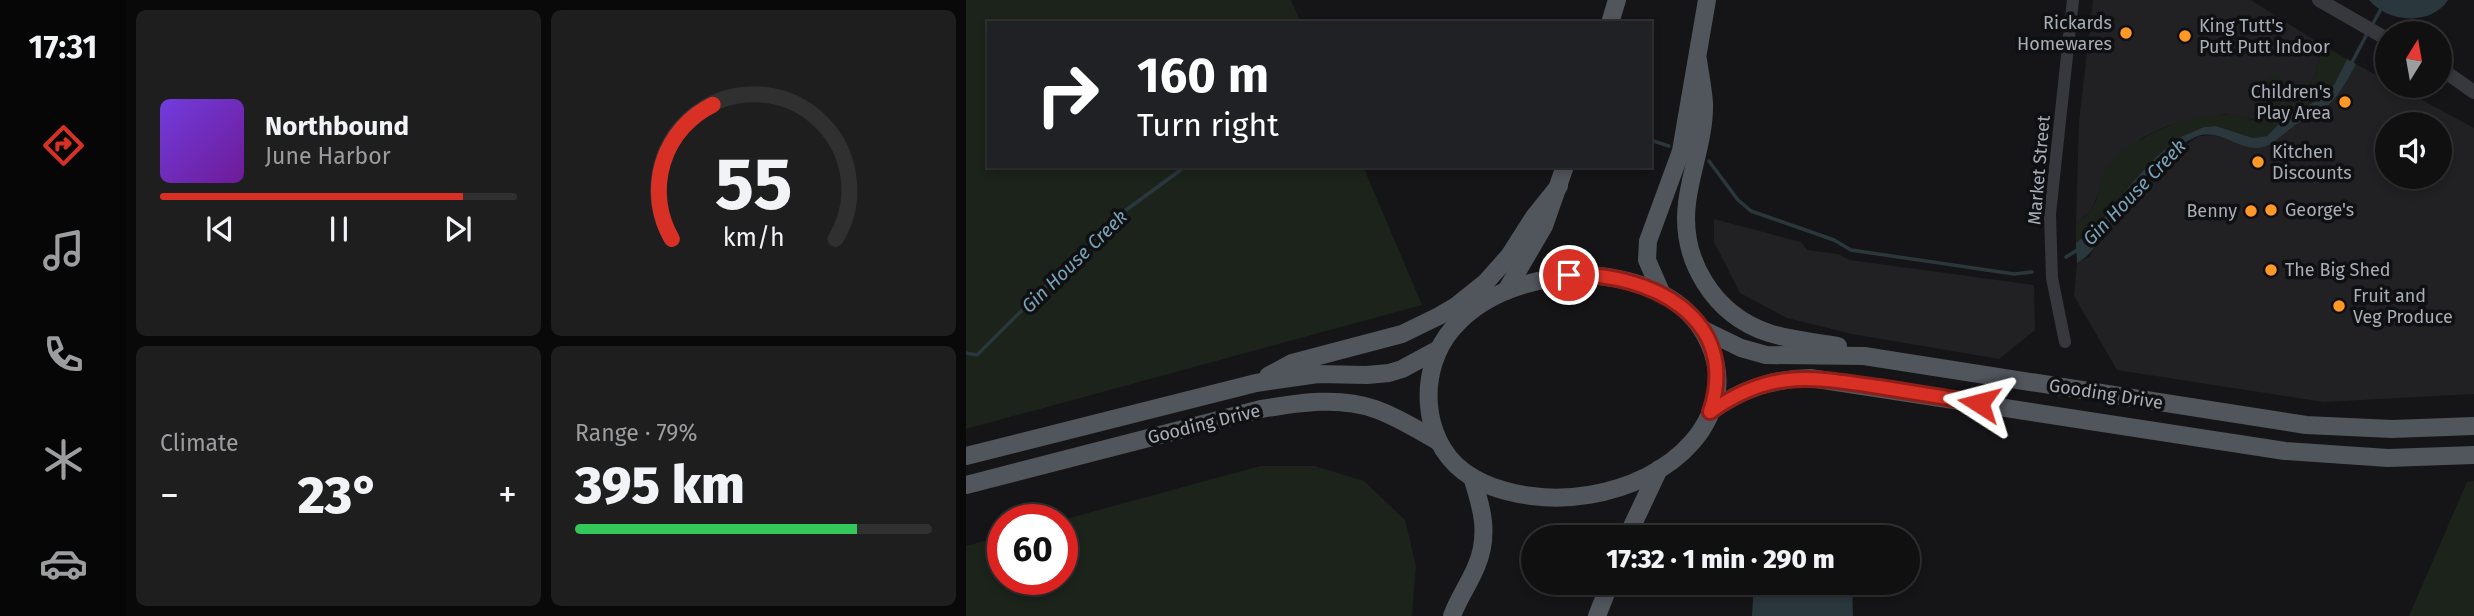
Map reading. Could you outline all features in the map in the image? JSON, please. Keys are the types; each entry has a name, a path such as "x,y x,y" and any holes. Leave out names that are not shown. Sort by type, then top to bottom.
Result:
{"main road":[{"path":"1611,21 1617,0"},
{"path":"1661,292 1647,260 1648,241 1681,151 1707,0"},
{"path":"1698,60 1704,103 1686,221 1689,247 1699,274 1714,297 1736,317 1749,324 1771,334 1841,347 1864,356"},
{"path":"1506,291 1536,242 1564,168"},
{"path":"1256,383 1292,363 1402,334 1456,306 1496,271 1559,186"},
{"path":"1587,275 1624,280 1661,292 1687,311 1702,329 1717,366 1716,392 1710,412 1690,444 1659,469 1604,492 1555,499 1515,494 1472,477 1454,462 1439,442 1431,418 1430,377 1439,349 1463,318 1506,291 1550,278 1587,275"},
{"name":"Gooding Drive","path":"1702,329 1741,348 1766,355 1864,356 2306,425 2392,429 2474,426"},
{"name":"Gooding Drive","path":"966,456 1256,383 1318,374 1389,373 1413,364 1439,349"},
{"name":"Gooding Drive","path":"1710,412 1752,387 1787,379 1811,378 2285,451 2388,458 2474,455"},
{"name":"Gooding Drive","path":"967,486 1261,409 1303,403 1343,402 1373,408 1399,419 1439,442"},
{"path":"1633,525 1659,469"},
{"path":"1452,616 1479,559 1484,536 1483,514 1472,477"},
{"path":"1597,616 1605,595"}],"street":[{"name":"Market Street","path":"2065,342 2052,278 2050,214 2073,0"},
{"path":"2319,0 2375,32"},
{"path":"2452,72 2474,79"},
{"path":"2452,76 2474,92"}],"shaded area":[{"path":"966,0 1291,0 1300,21 987,21 987,168 1364,168 1422,305 966,429"},
{"path":"2093,0 2251,0 2322,45 2315,76 2304,92 2259,102 2268,107 2270,120 2261,124 2253,119 2224,114 2167,126 2142,138 2100,189 2091,211 2076,223 2079,122"},
{"path":"2369,0 2448,0 2431,14 2409,18 2387,13"},
{"path":"2322,45 2347,59 2335,83 2326,93 2292,113 2267,136 2253,138 2216,126 2204,127 2178,138 2131,184 2100,223 2076,243 2076,223 2092,209 2107,169 2124,151 2160,130 2202,116 2223,114 2243,117 2261,124 2269,120 2268,108 2259,102 2256,93 2273,73 2304,92 2315,76"},
{"path":"2347,59 2356,64 2335,99 2268,145 2249,147 2213,135 2205,135 2187,141 2176,149 2129,195 2094,249 2077,263 2076,243 2100,223 2131,184 2178,138 2204,127 2216,126 2253,138 2267,136 2286,117 2326,94"},
{"path":"2356,64 2375,74 2375,98 2418,98 2444,112 2375,112 2375,189 2452,189 2452,116 2474,128 2474,394 2324,402 2117,370 2074,296 2077,263 2089,257 2124,201 2164,160 2199,136 2213,135 2256,148 2276,141 2296,124 2325,108 2342,88"},
{"path":"1714,219 1801,242 1807,250 1838,254 1850,260 2034,285 2035,330 1999,359 1852,334 1787,318 1740,293 1714,242"},
{"path":"1260,466 1315,466 1364,481 1405,520 1416,566 1412,616 966,616 966,546 987,540 987,595 1078,595 1078,516"},
{"path":"2474,481 2474,616 2409,616 2467,482"},
{"path":"1753,595 1852,595 1853,616 1752,616"}],"waterway":[{"name":"Gin House Creek","path":"2371,27 2386,0"},
{"name":"Gin House Creek","path":"2351,64 2367,34"},
{"name":"Gin House Creek","path":"1652,141 1669,146"},
{"name":"Gin House Creek","path":"1709,161 1738,200 1751,211 1834,240 1851,250 2014,274 2032,272"},
{"name":"Gin House Creek","path":"966,353 977,355 1114,219 1183,168"},
{"name":"Gin House Creek","path":"2066,257 2079,249"}],"place":[{"name":"Rickards Homewares","path":"2126,33"},
{"name":"King Tutt's Putt Putt Indoor","path":"2185,36"},
{"name":"Children's Play Area","path":"2345,102"},
{"name":"Kitchen Discounts","path":"2258,162"},
{"name":"George's","path":"2271,210"},
{"name":"Benny","path":"2251,211"},
{"name":"The Big Shed","path":"2271,270"},
{"name":"Fruit and Veg Produce","path":"2339,306"}],"route":[{"path":"1569,275 1606,276 1624,280 1661,292 1687,311 1706,335 1717,366 1718,380 1710,412 1752,387 1799,378 1840,381 1979,403"}]}
